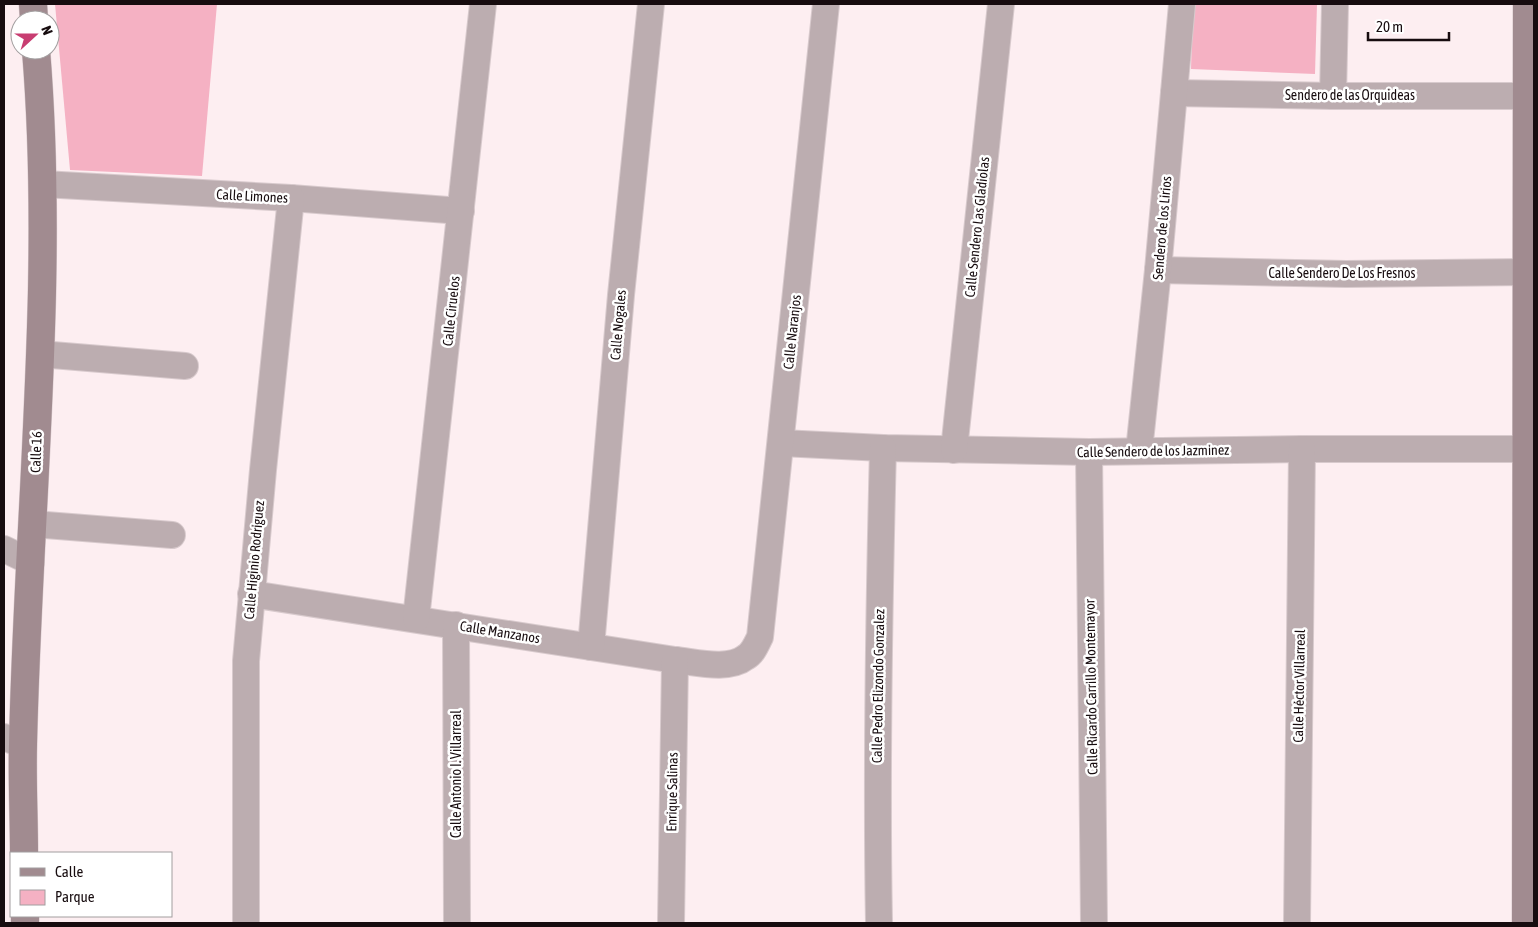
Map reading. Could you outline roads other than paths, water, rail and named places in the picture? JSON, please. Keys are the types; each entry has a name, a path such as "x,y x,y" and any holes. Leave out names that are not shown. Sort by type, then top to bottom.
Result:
{"street":[{"name":"Calle Ciruelos","path":"416,618 462,211 483,4"},
{"name":"Calle Nogales","path":"591,647 621,295 651,4"},
{"name":"Calle Naranjos","path":"748,657 760,638 826,4"},
{"name":"Calle Sendero Las Gladiolas","path":"954,450 1001,4"},
{"name":"Sendero de los Lirios","path":"1139,451 1158,270 1182,4"},
{"path":"1334,4 1334,96"},
{"path":"1526,923 1525,449 1529,5"},
{"name":"Calle 16","path":"24,852 13,741 31,562 40,354 43,184 37,60"},
{"name":"Sendero de las Orquideas","path":"1174,93 1334,96 1527,96"},
{"name":"Calle Limones","path":"43,184 291,198 462,211"},
{"name":"Calle Higinio Rodriguez","path":"246,923 246,661 251,594 291,198"},
{"name":"Calle Sendero De Los Fresnos","path":"1158,270 1346,274 1526,272"},
{"path":"40,354 185,366"},
{"name":"Calle Sendero de los Jazminez","path":"780,443 883,448 1089,452 1302,449 1525,449"},
{"name":"Calle Pedro Elizondo Gonzalez","path":"879,923 876,774 883,448"},
{"name":"Calle Héctor Villarreal","path":"1297,923 1302,449"},
{"name":"Calle Ricardo Carrillo Montemayor","path":"1089,452 1094,923"},
{"path":"33,524 172,535"},
{"path":"4,549 31,562"},
{"name":"Calle Manzanos","path":"251,594 416,618 675,660 723,664 738,662 748,657"},
{"name":"Calle Antonio I. Villarreal","path":"456,625 457,923"},
{"name":"Enrique Salinas","path":"671,923 675,660"}]}
